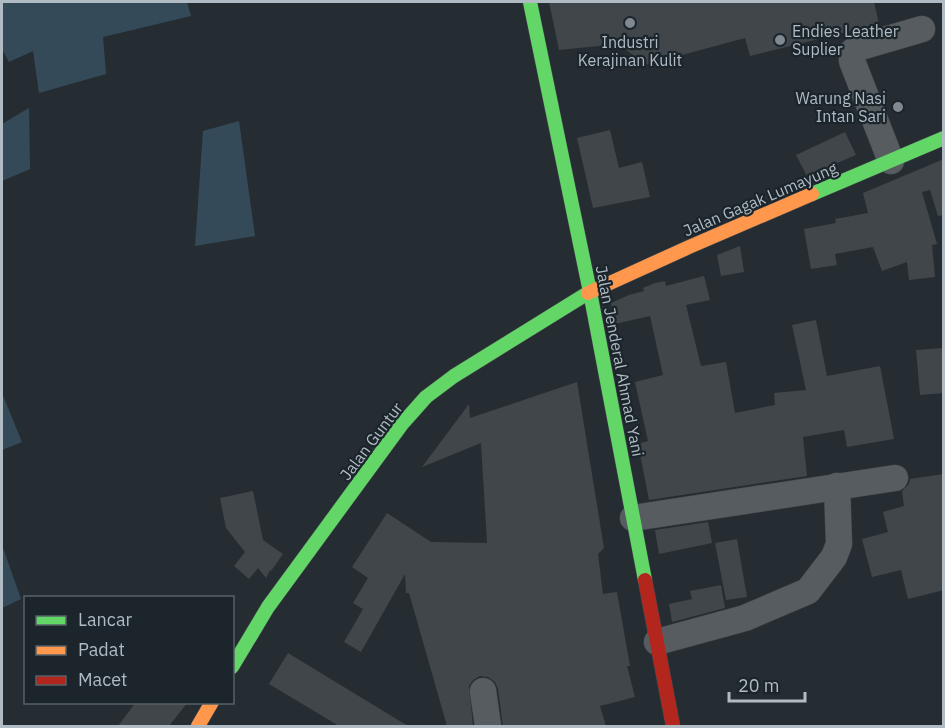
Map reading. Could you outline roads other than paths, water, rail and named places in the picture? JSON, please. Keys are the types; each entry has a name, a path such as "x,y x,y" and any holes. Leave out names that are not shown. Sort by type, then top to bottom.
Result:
{"street":[{"name":"Jalan Jenderal Ahmad Yani","path":"530,2 590,292 673,726"},
{"path":"891,161 852,61 852,52 857,48 921,29"},
{"name":"Jalan Gagak Lumayung","path":"590,292 944,138"},
{"name":"Jalan Guntur","path":"234,664 268,607 402,424 426,397 454,376 590,292"},
{"path":"633,518 895,478"},
{"path":"657,642 745,618 808,591 834,557 839,544 837,486"},
{"path":"483,691 488,726"},
{"path":"198,726 211,704"}],"water":[{"path":"2,2 187,2 191,16 103,37 106,74 39,93 33,51 9,62 2,49"},
{"path":"29,108 30,169 2,181 2,124"},
{"path":"239,121 255,236 195,246 203,131"},
{"path":"2,393 22,442 2,450"},
{"path":"2,545 21,599 2,608"}],"place":[{"name":"Industri Kerajinan Kulit","path":"630,23"},
{"name":"Endies Leather Suplier","path":"780,40"},
{"name":"Warung Nasi Intan Sari","path":"898,107"}]}
